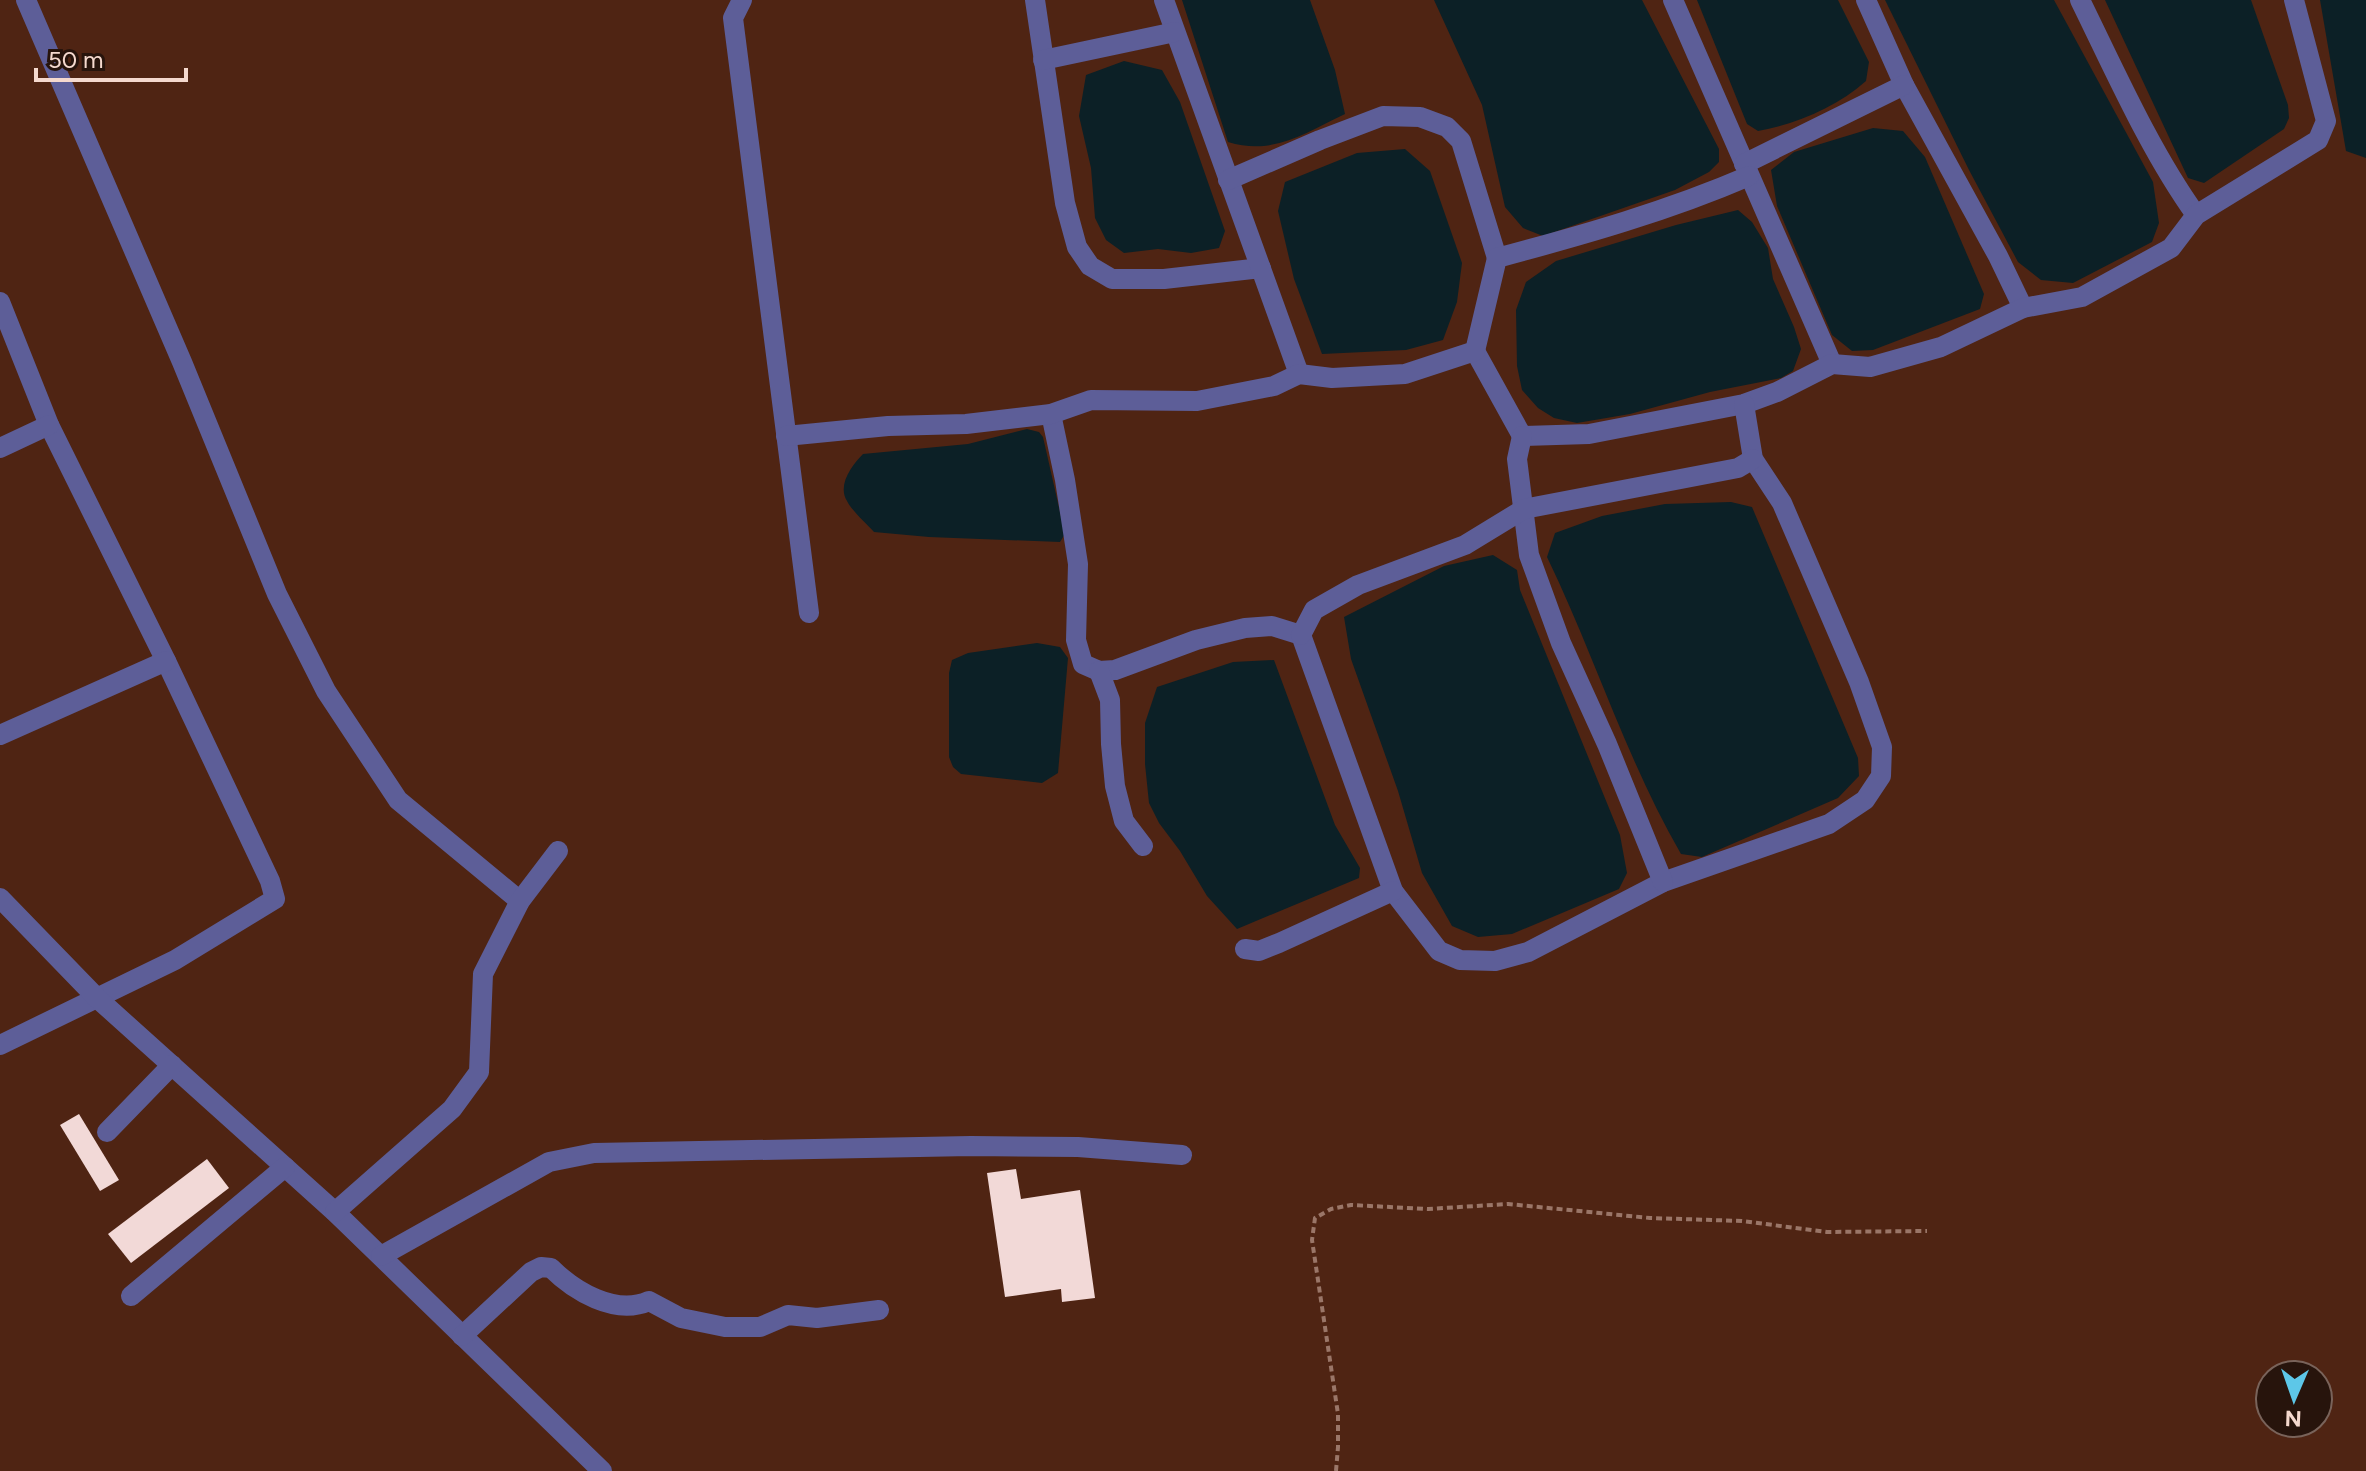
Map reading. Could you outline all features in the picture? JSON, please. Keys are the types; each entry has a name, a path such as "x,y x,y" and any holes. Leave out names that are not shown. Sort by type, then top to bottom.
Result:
{"street":[{"path":"26,0 182,362 277,594 326,691 398,800 520,901"},
{"path":"742,0 733,18 809,613"},
{"path":"1035,0 1065,203 1077,247 1090,266 1112,279 1164,279 1261,268"},
{"path":"1164,0 1299,374"},
{"path":"1673,0 1832,364"},
{"path":"1866,0 1904,85 1998,256 2023,308"},
{"path":"2080,0 2176,187 2196,215"},
{"path":"1522,436 1589,434 1744,404 1777,392 1832,364 1870,367 1941,347 2023,308 2082,297 2171,248 2196,215 2318,140 2326,121 2294,0"},
{"path":"1043,60 1175,32"},
{"path":"1497,258 1696,199 1904,85"},
{"path":"1228,180 1383,116 1420,117 1447,127 1461,141 1497,258 1475,351 1522,436 1517,459 1529,555 1561,643 1607,744 1663,882"},
{"path":"0,302 49,425 166,661 270,881 275,899 175,960 0,1045"},
{"path":"786,436 888,426 966,424 1051,414 1091,400 1197,401 1274,386 1299,374 1332,378 1405,374 1475,351"},
{"path":"1744,404 1753,459 1782,503 1859,682 1882,747 1881,776 1865,800 1829,824 1663,882 1528,952 1495,961 1460,960 1439,951 1393,891 1301,635 1314,610 1358,585 1465,545 1524,509 1738,468 1753,459"},
{"path":"1051,414 1078,564 1076,640 1083,664 1099,671 1115,670 1196,640 1245,628 1272,626 1301,635"},
{"path":"0,448 49,425"},
{"path":"0,735 166,661"},
{"path":"1099,671 1110,700 1115,786 1124,821 1143,846"},
{"path":"335,1212 452,1109 479,1072 483,974 520,901 558,851"},
{"path":"1245,949 1259,951 1393,891"},
{"path":"0,898 97,998 335,1212 602,1471"},
{"path":"107,1132 172,1065"},
{"path":"381,1256 549,1162 594,1153 971,1146 1078,1147 1182,1155"},
{"path":"131,1296 285,1167"},
{"path":"462,1336 531,1272 541,1267 551,1268 562,1279 594,1299 614,1304 649,1301 681,1318 725,1327 760,1327 788,1315 817,1318 879,1310"}],"path":[{"path":"1336,1471 1338,1414 1312,1240 1315,1218 1331,1209 1351,1205 1428,1209 1508,1204 1650,1218 1742,1221 1827,1232 1927,1231"}],"water":[{"path":"1182,0 1310,0 1335,70 1345,114 1302,135 1274,144 1244,146 1228,142"},
{"path":"1434,0 1642,0 1719,149 1719,162 1709,172 1675,190 1543,236 1523,228 1505,207 1482,105"},
{"path":"1697,0 1838,0 1869,62 1866,81 1842,99 1815,113 1758,131 1747,124"},
{"path":"1885,0 2054,0 2153,182 2159,223 2152,242 2073,283 2041,280 2018,262"},
{"path":"2105,0 2251,0 2288,105 2289,118 2284,129 2204,183 2188,178"},
{"path":"2320,0 2366,0 2366,158 2346,151"},
{"path":"1124,61 1162,70 1180,102 1225,231 1219,248 1191,253 1158,249 1124,253 1106,240 1095,218 1091,168 1079,116 1086,75"},
{"path":"1873,128 1903,131 1925,157 1984,294 1980,309 1873,350 1852,351 1832,335 1777,206 1771,170 1794,152"},
{"path":"1405,149 1430,171 1462,263 1457,302 1443,340 1406,350 1322,354 1294,279 1278,211 1285,182 1357,153"},
{"path":"1738,210 1752,222 1768,248 1773,279 1801,349 1793,371 1781,378 1710,392 1630,414 1577,423 1554,418 1538,408 1522,390 1517,366 1516,310 1526,282 1556,261"},
{"path":"1027,429 1039,432 1043,437 1065,534 1060,542 874,532 852,509 844,495 847,476 863,454 968,444"},
{"path":"1731,502 1752,507 1858,758 1859,776 1838,798 1702,857 1681,854 1662,819 1547,557 1555,533 1602,516 1665,504"},
{"path":"1493,555 1517,570 1520,590 1620,835 1627,873 1619,889 1512,934 1478,937 1452,926 1422,873 1398,791 1351,659 1344,617 1444,566"},
{"path":"1037,643 1060,647 1068,658 1058,773 1042,783 961,774 953,767 949,757 949,673 952,660 968,653"},
{"path":"1274,660 1335,825 1360,868 1359,878 1237,929 1207,896 1149,803 1145,723 1157,687 1233,662"}],"building":[{"path":"79,1114 119,1180 100,1191 60,1125"},
{"path":"207,1159 229,1188 131,1263 108,1234"},
{"path":"1016,1169 1021,1199 1080,1190 1095,1298 1062,1302 1061,1289 1005,1297 987,1173"}]}
